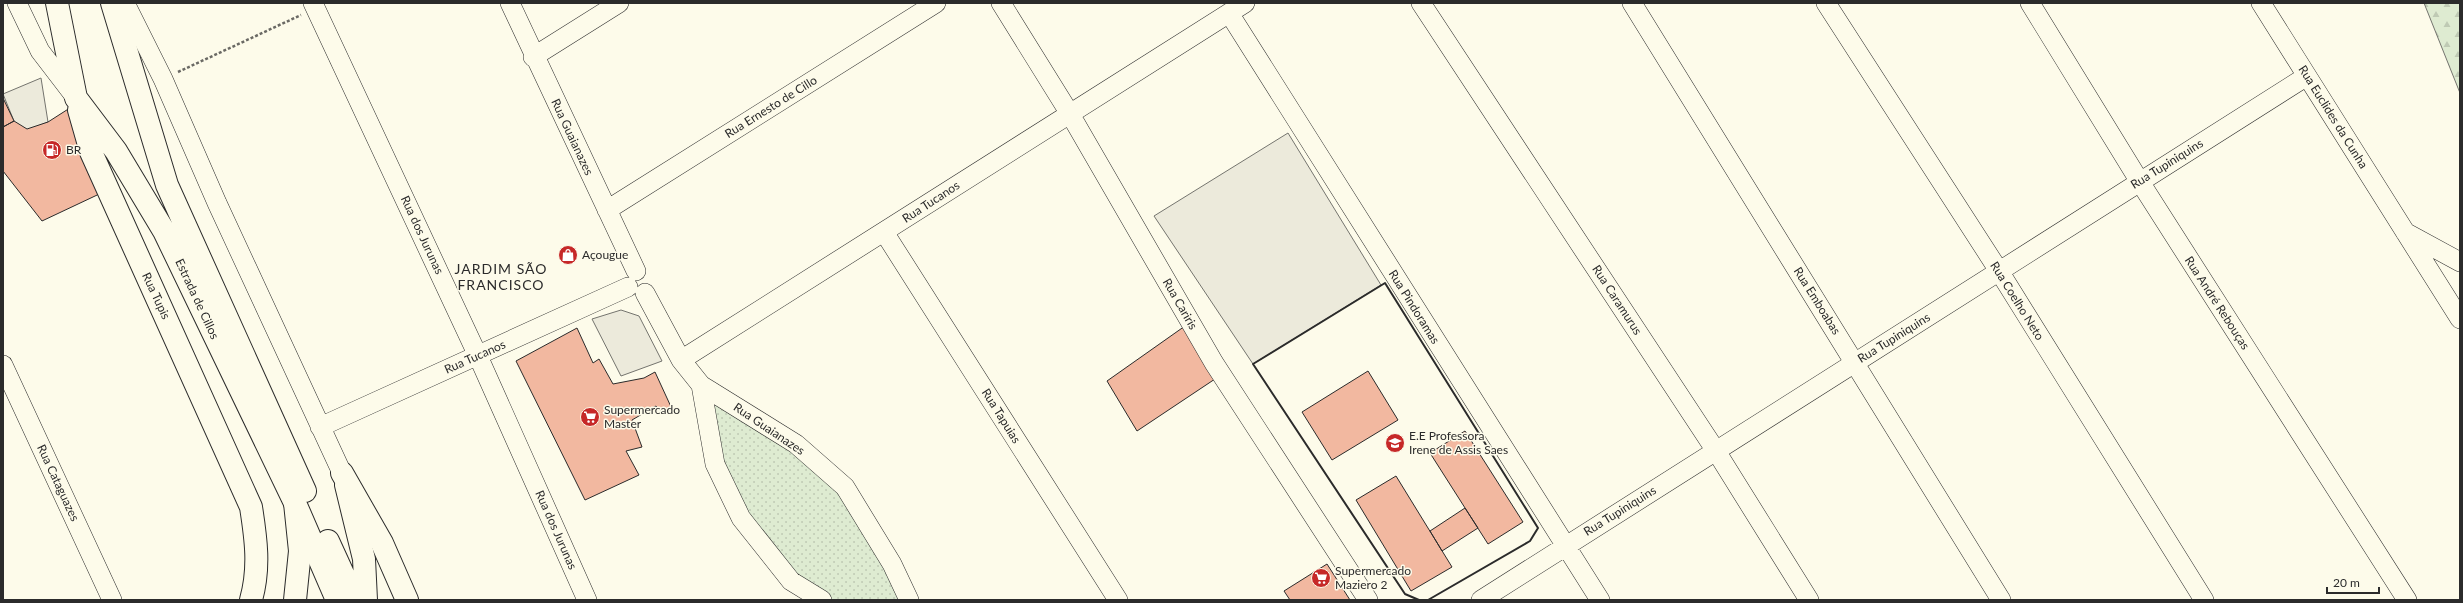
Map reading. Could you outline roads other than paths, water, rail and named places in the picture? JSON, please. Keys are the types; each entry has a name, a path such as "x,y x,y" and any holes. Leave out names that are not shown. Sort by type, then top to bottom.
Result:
{"main road":[{"name":"Estrada de Cillos","path":"57,3 76,98 116,151 164,231 295,503 337,600"},
{"name":"Estrada de Cillos","path":"112,3 166,185 355,600"},
{"name":"Rua Tupis","path":"76,98 91,152 251,507 257,544 257,578 251,600"},
{"path":"342,473 364,559 366,600"},
{"path":"342,473 382,543 407,600"},
{"path":"295,503 300,551 296,600"}],"street":[{"name":"Rua Tupis","path":"17,3 40,51 76,98"},
{"path":"125,3 163,79 220,210 342,473"},
{"name":"Rua Guaianazes","path":"510,3 533,57 606,210 636,284"},
{"path":"533,57 619,3"},
{"name":"Rua Ernesto de Cillo","path":"606,210 936,3"},
{"name":"Rua Cariris","path":"1001,3 1070,114 1214,363 1368,600"},
{"name":"Rua Tucanos","path":"681,360 1245,3"},
{"name":"Rua Caramurus","path":"1421,3 1716,451 1809,600"},
{"name":"Rua Emboabas","path":"1632,3 2001,600"},
{"name":"Rua Coelho Neto","path":"1826,3 1998,271 2204,600"},
{"name":"Rua André Rebouças","path":"2030,3 2140,182 2407,600"},
{"name":"Rua Euclides da Cunha","path":"2261,3 2460,319"},
{"name":"Rua dos Jurunas","path":"315,6 478,356 587,600"},
{"name":"Rua Pindoramas","path":"1229,14 1600,600"},
{"name":"Rua Tupiniquins","path":"1481,600 2307,76"},
{"name":"Rua Tapuias","path":"884,232 1118,600"},
{"path":"2404,232 2460,262"},
{"path":"636,284 681,360"},
{"name":"Rua Tucanos","path":"320,427 636,284"},
{"name":"Rua Guaianazes","path":"681,360 701,385 796,444 845,487 892,564 909,600"},
{"name":"Rua Cataguazes","path":"3,365 112,600"},
{"name":"Rua Guaianazes","path":"701,385 715,464 741,518 791,581 822,600"}],"place":[{"name":"BR","path":"52,150"},
{"name":"Açougue","path":"568,255"},
{"name":"Supermercado Master","path":"590,417"},
{"name":"E.E Professora Irene de Assis Saes","path":"1395,443"},
{"name":"Supermercado Maziero 2","path":"1321,578"}],"district":[{"name":"JARDIM SÃO FRANCISCO","path":"501,278"}]}
